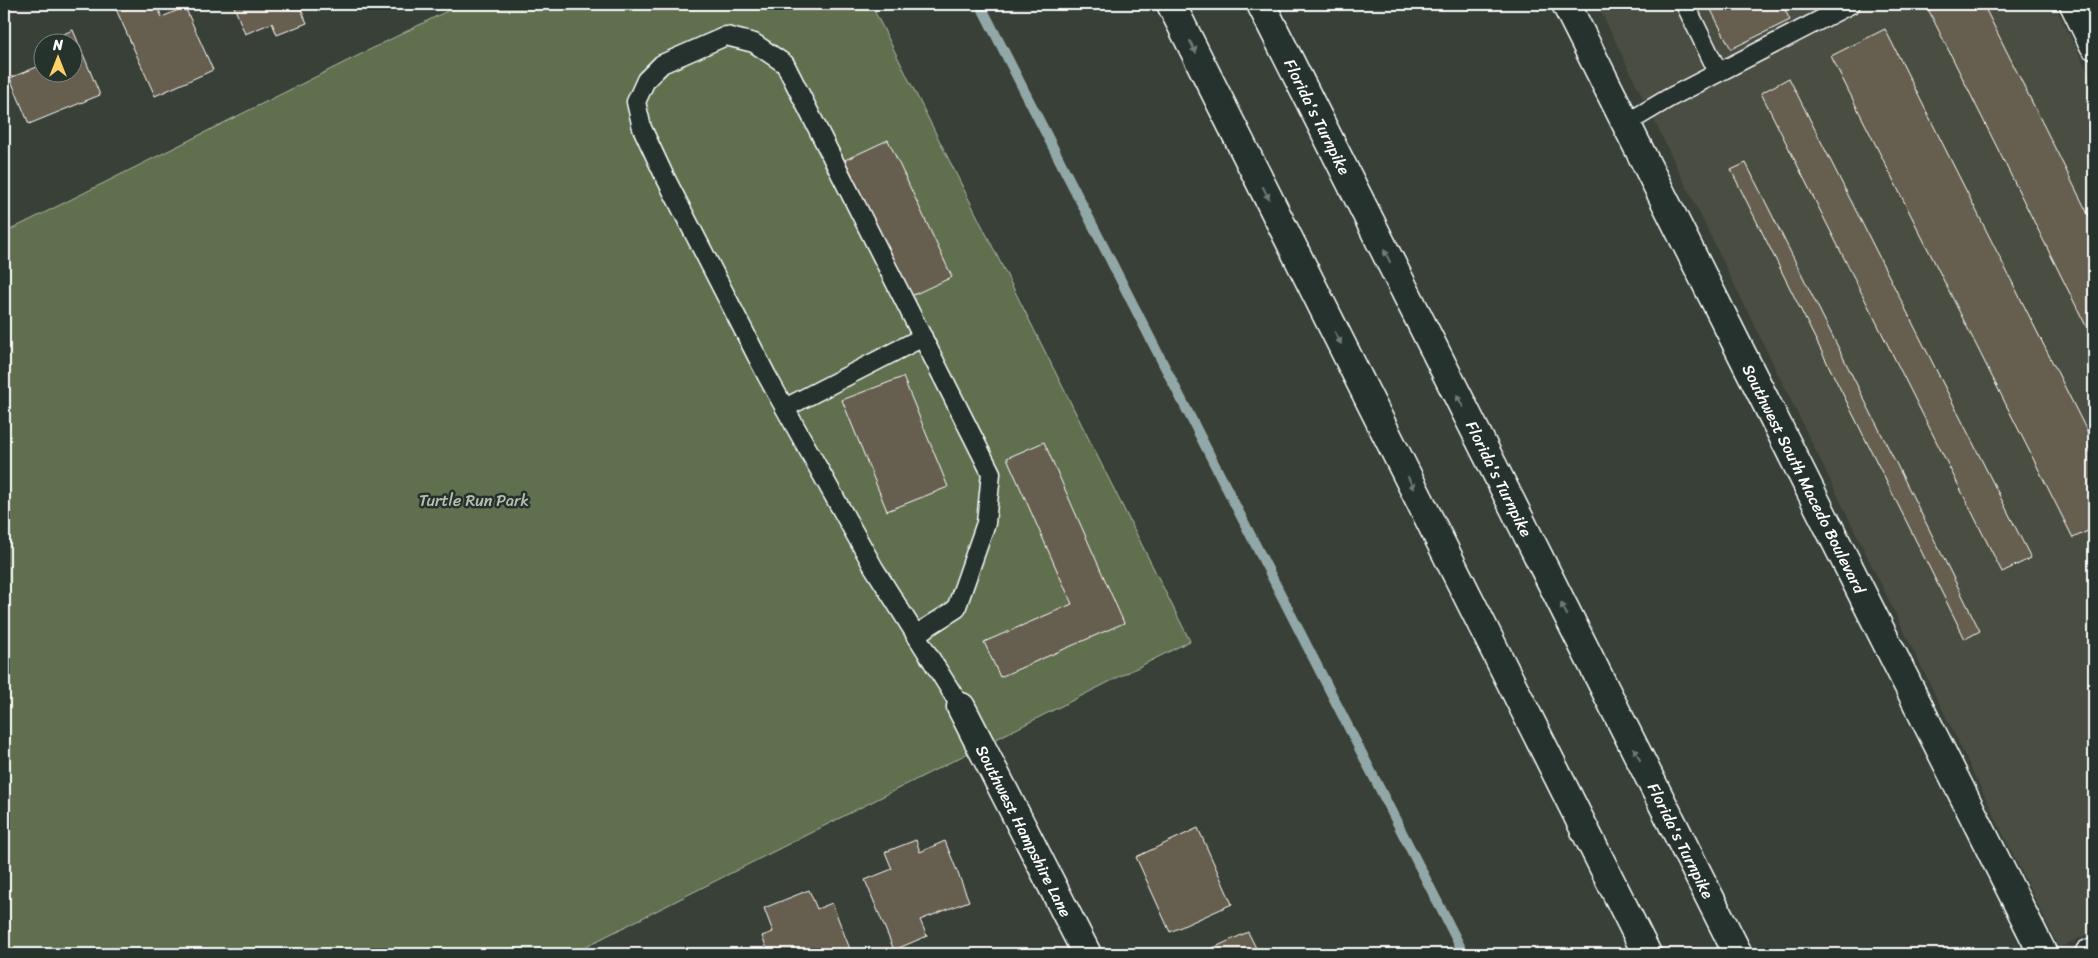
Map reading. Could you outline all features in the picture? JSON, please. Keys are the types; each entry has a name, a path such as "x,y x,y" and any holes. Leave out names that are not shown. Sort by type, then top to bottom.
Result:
{"main road":[{"path":"1171,4 1647,954"},
{"name":"Florida's Turnpike","path":"1261,4 1738,954"},
{"name":"Southwest South Macedo Boulevard","path":"1566,4 2043,954"},
{"path":"2074,4 2094,45"},
{"name":"Southwest Hampshire Lane","path":"961,707 1087,954"},
{"path":"2089,954 2094,952"}],"lane":[{"path":"1685,4 1718,72"},
{"path":"1627,123 1718,72 1852,4"},
{"path":"915,635 956,609 986,522 991,473 785,64 754,44 726,36 662,64 646,80 636,102 642,128 667,182 785,408 874,568 915,635 961,707"},
{"path":"785,408 923,337"}],"shaded area":[{"path":"1597,4 2054,4 2094,84 2094,931 2059,948"}],"green space":[{"name":"Turtle Run Park","path":"461,4 871,4 1190,641 571,954 4,954 4,233"}],"building":[{"path":"121,4 156,4 162,17 185,7 213,70 155,96 115,7"},
{"path":"233,4 303,4 299,5 307,23 277,35 272,23 245,34"},
{"path":"1708,4 1782,4 1790,20 1731,49"},
{"path":"1933,4 1983,4 2094,226 2094,342 1927,7"},
{"path":"1885,29 2094,445 2094,528 2073,538 1831,56"},
{"path":"82,52 100,95 29,124 10,78 32,69 32,82 82,82"},
{"path":"1789,78 2031,558 2002,572 1761,93"},
{"path":"888,140 952,277 909,297 845,160"},
{"path":"1746,163 1980,631 1965,639 1731,170"},
{"path":"903,377 948,487 887,511 842,400"},
{"path":"1044,442 1124,623 1000,677 984,642 1072,604 1007,458"},
{"path":"1198,828 1232,904 1170,932 1136,857"},
{"path":"916,840 920,852 945,841 969,901 920,920 927,936 894,950 865,880 892,869 885,852"},
{"path":"809,890 817,909 832,903 852,954 769,954 762,936 773,932 764,908"},
{"path":"1248,932 1259,954 1200,954"}],"waterway":[{"path":"980,4 1464,954"}]}
